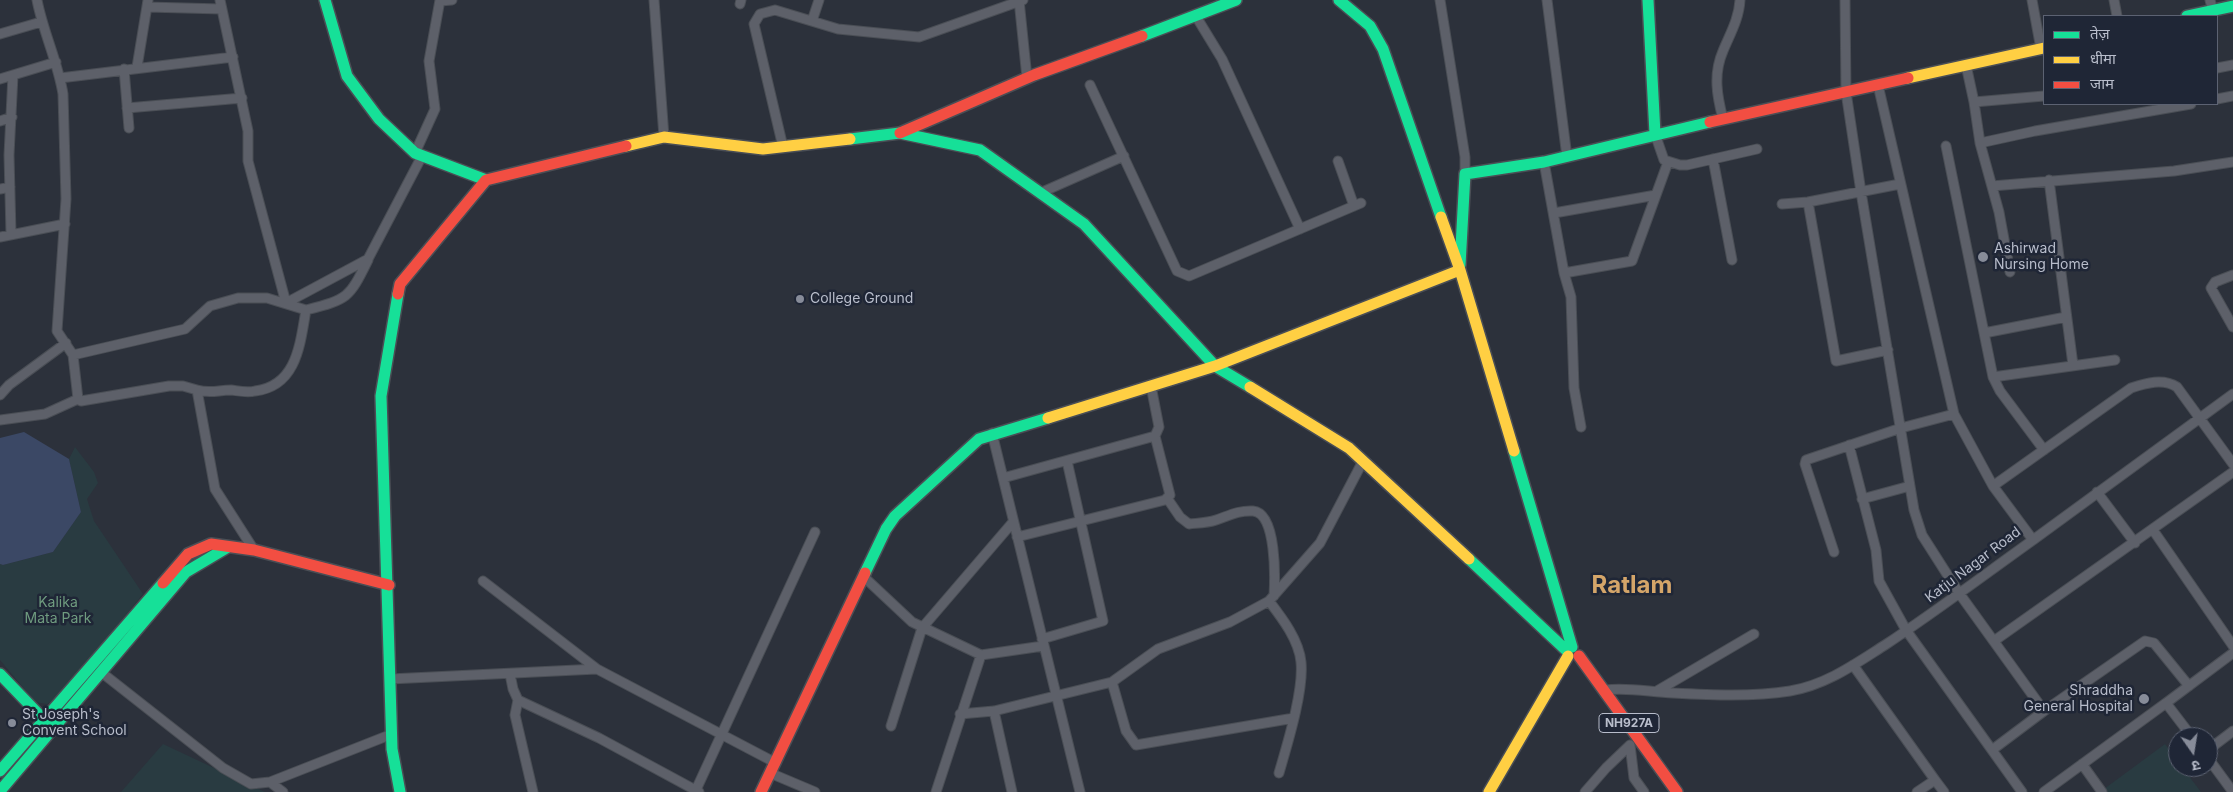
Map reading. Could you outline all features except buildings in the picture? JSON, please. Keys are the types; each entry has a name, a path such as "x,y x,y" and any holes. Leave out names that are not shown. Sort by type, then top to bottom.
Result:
{"main road":[{"path":"325,0 347,76 378,119 419,154 486,180 664,137 763,149 900,133 1027,78 1079,58 1197,18 1236,0"},
{"path":"1339,0 1370,26 1382,48 1460,270 1572,655 1496,792"},
{"path":"1648,0 1656,134"},
{"path":"2189,15 2211,5 2233,6"},
{"path":"1460,270 1465,174 1567,157 1656,134 2043,48"},
{"path":"900,133 980,150 1084,224 1214,366 1349,448 1572,655"},
{"path":"400,792 393,763 389,585 381,396 400,284 486,180"},
{"path":"761,792 895,516 979,439 992,433 1214,366 1460,270"},
{"path":"0,771 188,554 212,544 254,550 389,585"},
{"path":"0,791 186,572 201,561 228,547"},
{"path":"1489,792 1572,655"},
{"name":"NH927A","path":"1572,655 1605,690 1664,792"},
{"name":"NH927A","path":"1572,655 1588,684 1677,792"},
{"path":"0,674 52,729"}],"street":[{"path":"37,0 41,22 56,62 63,94 65,224 57,331 74,355 78,399"},
{"path":"74,355 186,329 210,306 238,298 266,298 306,310 339,300 352,292 419,154 435,109 429,61 440,0 452,0"},
{"path":"654,0 664,137"},
{"path":"812,22 819,0"},
{"path":"783,147 754,24 760,14 775,10 838,29 919,37 1020,0 1027,78"},
{"path":"1440,0 1466,157 1465,174"},
{"path":"1547,0 1567,157"},
{"path":"1723,119 1718,101 1717,71 1722,53 1731,34 1740,0"},
{"path":"1844,0 1846,92 1914,510 1922,535 1959,593 2044,711"},
{"path":"2032,0 2043,48"},
{"path":"2114,0 2117,15"},
{"path":"137,67 148,4 221,4 248,131 248,161 286,303"},
{"path":"1197,18 1222,59 1300,229"},
{"path":"0,34 41,22"},
{"path":"60,78 137,67 233,57"},
{"path":"0,79 56,62"},
{"path":"1966,65 1980,144 1992,186 2010,272"},
{"path":"2218,68 2233,65"},
{"path":"124,69 128,128"},
{"path":"11,234 9,154 13,75"},
{"path":"1090,85 1177,272 1183,275 1189,276 1357,204 1338,161"},
{"name":"Katju Nagar Road","path":"1605,690 1624,688 1656,691 1760,694 1791,691 1816,684 1853,665 1906,630 2033,540 1993,486 1954,414 1878,85"},
{"path":"1974,102 2043,96"},
{"path":"2218,99 2233,96"},
{"path":"127,108 242,98"},
{"path":"1980,144 2035,131 2185,105"},
{"path":"0,121 12,117"},
{"path":"1656,134 1661,155 1668,162 1680,165 1757,149"},
{"path":"1946,146 1993,377 2000,391 2044,450"},
{"path":"1040,193 1124,156"},
{"path":"1713,159 1732,260"},
{"path":"1544,162 1564,273 1571,297 1574,388 1582,427"},
{"path":"1564,273 1632,261 1668,162"},
{"path":"1992,186 2174,171 2233,162"},
{"path":"2049,180 2072,365"},
{"path":"1782,204 1808,202 1900,184"},
{"path":"0,189 10,187"},
{"path":"1554,213 1656,195"},
{"path":"1808,202 1836,361 1888,350"},
{"path":"0,237 65,224"},
{"path":"286,303 368,259"},
{"path":"2233,275 2215,282 2211,288 2233,327"},
{"path":"0,420 45,414 78,399 86,402 169,386 183,386 208,393 228,390 255,392 283,381 293,365 306,310"},
{"path":"1984,333 2066,317"},
{"path":"0,395 9,385 66,344"},
{"path":"1993,377 2115,360"},
{"path":"1993,486 2131,388 2145,384 2169,382 2177,387 2233,464"},
{"path":"1017,536 1167,498 1170,495 1169,484 1155,436 1159,428 1151,386"},
{"path":"197,390 214,489 254,550"},
{"path":"2033,540 2233,394"},
{"path":"1834,552 1805,464 1810,458 1901,428 1954,414"},
{"path":"992,433 1080,792"},
{"path":"1003,478 1155,436"},
{"path":"1849,445 1876,550 1878,578 1906,630 2022,792"},
{"path":"864,577 912,622 981,655 1042,643 1103,621 1067,461"},
{"path":"960,714 994,710 1112,682 1158,650 1230,622 1271,598 1320,543 1362,461"},
{"path":"1994,641 2233,472"},
{"path":"1862,499 1910,486"},
{"path":"2097,492 2134,543"},
{"path":"1167,498 1180,517 1189,524 1214,521 1238,512 1255,511 1262,516 1273,546 1275,570 1271,598 1286,624 1301,661 1294,718 1279,773"},
{"path":"891,726 922,628 1014,522"},
{"path":"2153,530 2233,646"},
{"path":"518,700 599,738 697,791 721,734 815,532"},
{"path":"483,581 597,670 721,734 773,768 815,792"},
{"path":"1656,691 1754,634"},
{"path":"1992,750 2141,642 2149,640 2188,686"},
{"path":"2044,792 2233,654"},
{"path":"936,792 960,714 981,655"},
{"path":"1853,665 1944,792"},
{"path":"390,679 597,670"},
{"path":"101,672 223,768 251,784 270,782 392,734"},
{"path":"510,674 513,689 518,700 515,715 533,792"},
{"path":"1112,682 1126,731 1136,745 1294,718"},
{"path":"2166,703 2184,727"},
{"path":"994,710 1012,792"},
{"path":"2218,742 2233,731"},
{"path":"1585,792 1606,768 1636,743"},
{"path":"1636,743 1634,778 1644,792"},
{"path":"1636,743 1684,792"},
{"path":"2082,764 2102,792"},
{"path":"2218,772 2232,792"},
{"path":"1917,792 1935,780"},
{"path":"270,782 283,792"}],"green space":[{"name":"Kalika Mata Park","path":"75,447 94,472 98,483 87,499 94,521 143,594 60,697 47,704 35,702 0,660 0,564 3,565 53,552 81,512 69,459"},
{"path":"163,744 265,792 121,792"},
{"path":"2165,744 2168,748 2168,777 2190,777 2201,792 2100,792"}],"water":[{"path":"24,432 69,459 81,512 53,552 3,565 0,564 0,438"}],"traffic: fast":[{"path":"325,0 347,76 379,119 415,153 486,180"},
{"path":"1142,36 1236,0"},
{"path":"1339,0 1370,26 1383,49 1441,217"},
{"path":"1648,0 1655,134"},
{"path":"2192,15 2233,6"},
{"path":"1460,265 1465,174 1544,162 1710,122"},
{"path":"850,139 900,133 980,150 1084,224 1215,366 1250,387"},
{"path":"398,294 381,396 392,749 400,792"},
{"path":"865,573 886,529 895,516 979,439 1048,418"},
{"path":"1514,451 1572,647"},
{"path":"0,791 186,572 228,547"},
{"path":"1469,559 1567,651"},
{"path":"0,771 163,583"},
{"path":"0,674 49,725"}],"traffic: slow":[{"path":"1908,78 2043,48"},
{"path":"626,146 664,137 763,149 850,139"},
{"path":"1441,217 1460,270 1514,451"},
{"path":"1048,418 1215,366 1460,270"},
{"path":"1250,387 1349,448 1469,559"},
{"path":"1489,792 1568,656"}],"traffic: jam":[{"path":"900,133 1034,75 1142,36"},
{"path":"1710,122 1908,78"},
{"path":"398,294 400,284 486,180 626,146"},
{"path":"163,583 188,554 211,544 254,550 389,585"},
{"path":"761,792 865,573"},
{"path":"1579,656 1677,792"}],"place":[{"name":"Ashirwad Nursing Home","path":"1983,257"},
{"name":"College Ground","path":"800,299"},
{"name":"Shraddha General Hospital","path":"2144,699"},
{"name":"St Joseph's Convent School","path":"12,723"}],"district":[{"name":"Ratlam","path":"1632,586"}]}
